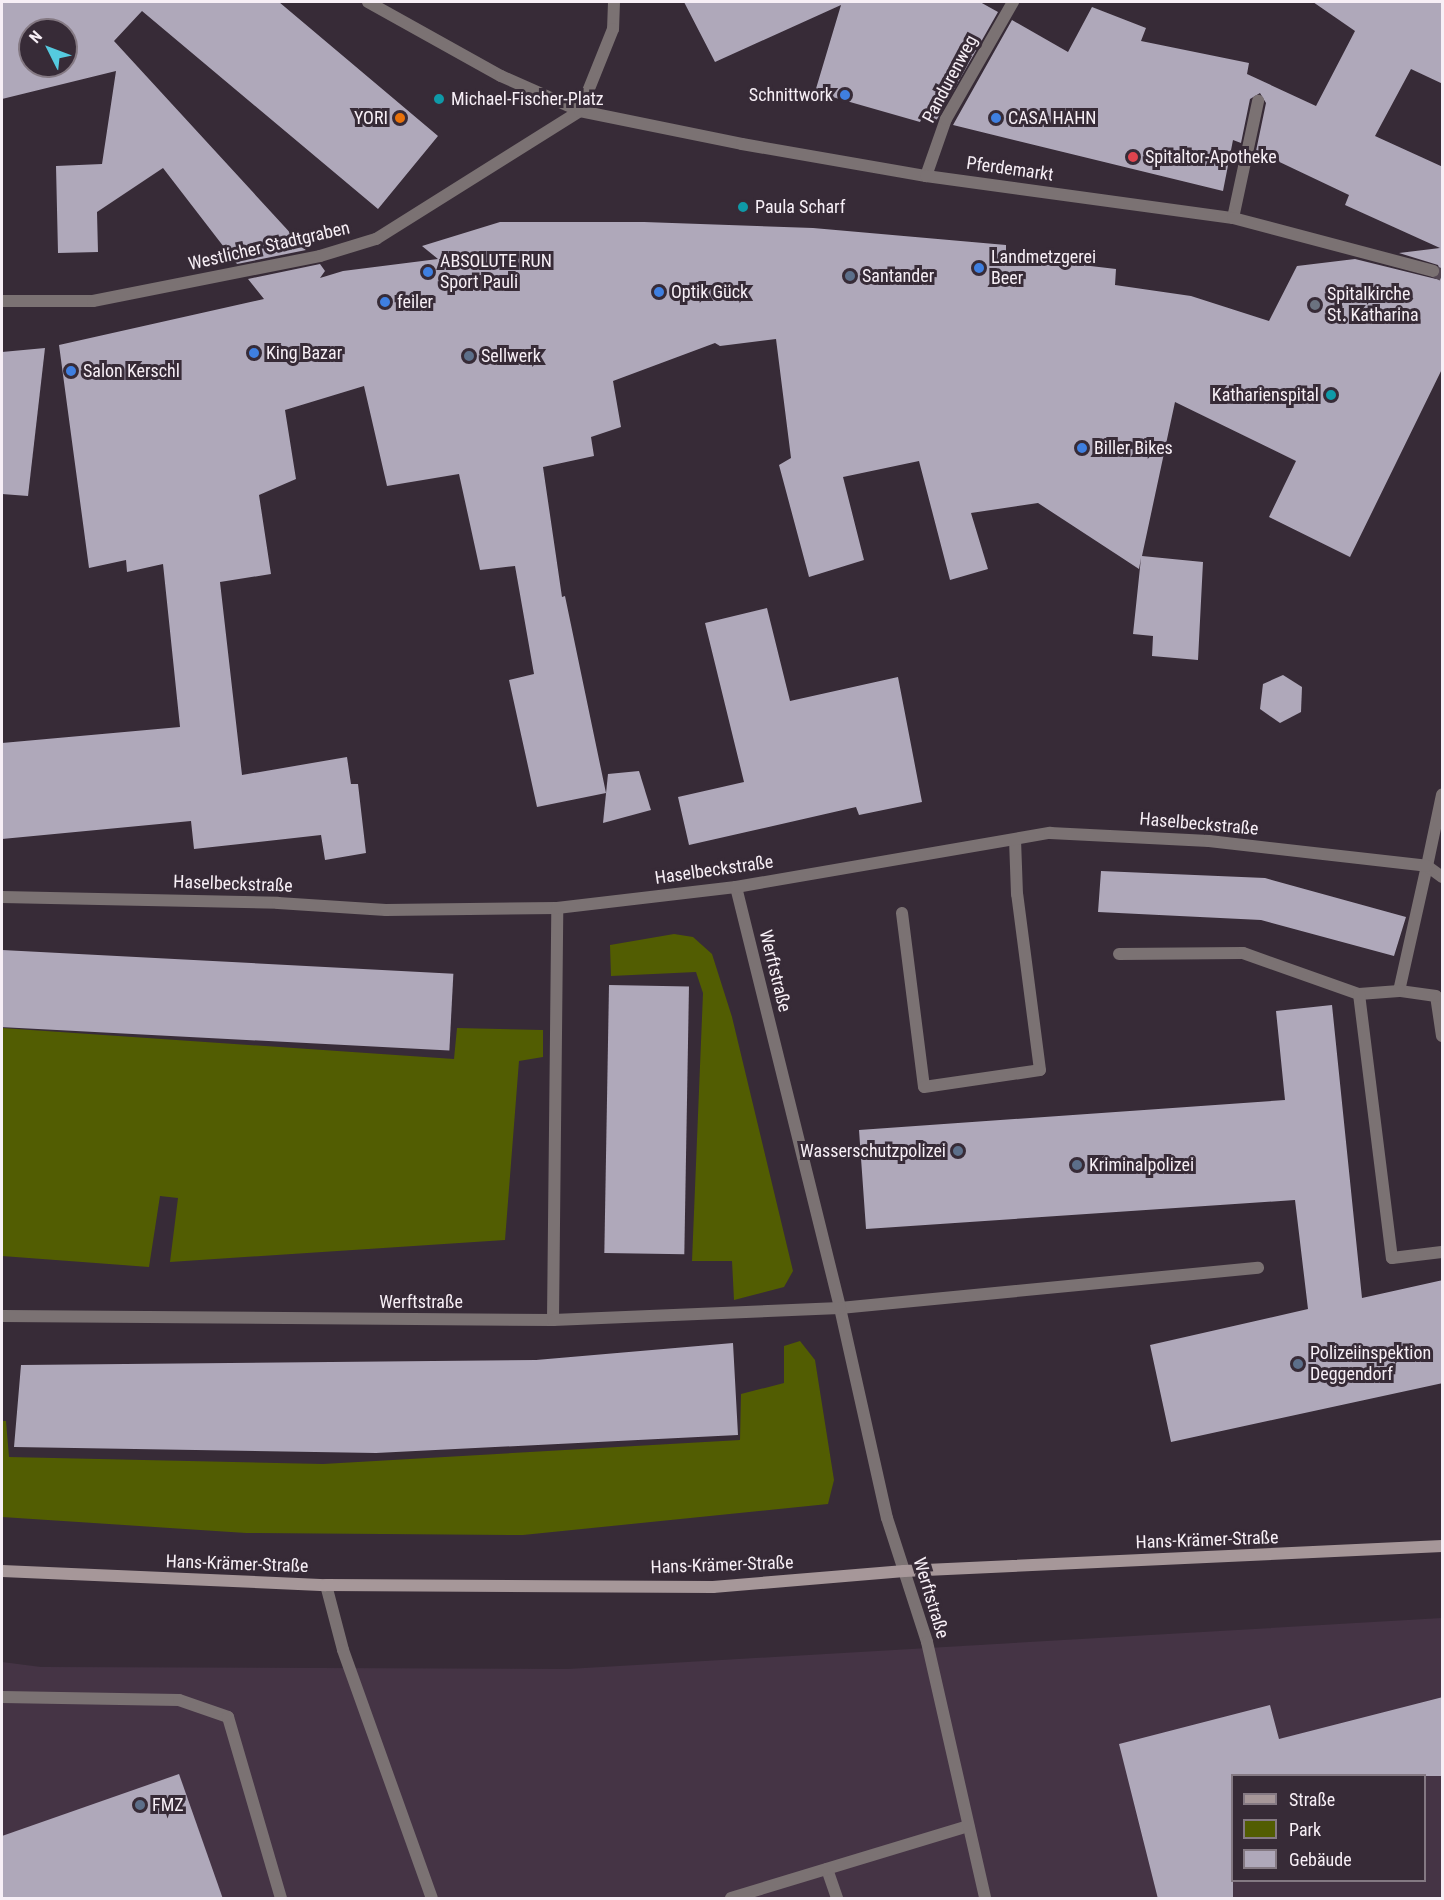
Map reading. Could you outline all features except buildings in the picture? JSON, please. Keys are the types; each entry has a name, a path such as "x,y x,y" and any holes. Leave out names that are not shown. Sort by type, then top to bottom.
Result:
{"main road":[{"name":"Hans-Krämer-Straße","path":"2,1570 326,1585 713,1587 904,1571 1443,1546"}],"street":[{"path":"368,2 501,76 580,111 613,29 615,2"},
{"name":"Pandurenweg","path":"926,176 946,119 1013,2"},
{"path":"1233,218 1258,101"},
{"name":"Pferdemarkt","path":"580,111 742,144 926,176 1233,218 1433,272"},
{"name":"Westlicher Stadtgraben","path":"2,301 93,301 320,256 376,239 580,111"},
{"path":"1399,991 1443,795"},
{"name":"Haselbeckstraße","path":"2,897 278,903 386,910 557,908 736,887 1050,833 1184,839 1427,866"},
{"path":"902,913 924,1087 1040,1070 1017,894 1015,840"},
{"path":"1427,866 1443,877"},
{"name":"Werftstraße","path":"736,887 840,1308 887,1518 927,1642 985,1899"},
{"path":"553,1320 557,908"},
{"path":"1119,954 1243,953 1359,994 1399,991 1436,996 1443,1036"},
{"path":"1359,994 1392,1258 1443,1252"},
{"path":"840,1308 1258,1268"},
{"name":"Werftstraße","path":"2,1316 553,1320 840,1308"},
{"path":"326,1585 343,1650 432,1899"},
{"path":"2,1697 179,1700 228,1717 281,1899"},
{"path":"731,1899 968,1826"},
{"path":"827,1869 837,1899"}],"shaded area":[{"path":"1442,1618 1442,1898 2,1898 2,1662 41,1667 568,1669"}],"green space":[{"path":"674,934 693,937 712,954 732,1017 793,1271 784,1287 734,1300 732,1261 692,1261 703,993 696,972 611,976 610,945"},
{"path":"2,1028 454,1059 457,1028 543,1030 543,1057 519,1061 505,1240 170,1262 178,1198 160,1196 149,1267 2,1256"},
{"path":"800,1341 815,1360 834,1480 828,1504 523,1535 246,1533 2,1517 2,1421 6,1421 9,1457 323,1464 740,1440 741,1394 784,1383 784,1346"}],"tunnel":[{"path":"1433,271 1442,275"}],"place":[{"name":"Schnittwork","path":"845,95"},
{"name":"Michael-Fischer-Platz","path":"439,99"},
{"name":"YORI","path":"400,118"},
{"name":"CASA HAHN","path":"996,118"},
{"name":"Spitaltor-Apotheke","path":"1133,157"},
{"name":"Paula Scharf","path":"743,207"},
{"name":"Landmetzgerei Beer","path":"979,268"},
{"name":"ABSOLUTE RUN Sport Pauli","path":"428,272"},
{"name":"Santander","path":"850,276"},
{"name":"Optik Gück","path":"659,292"},
{"name":"feiler","path":"385,302"},
{"name":"Spitalkirche St. Katharina","path":"1315,305"},
{"name":"King Bazar","path":"254,353"},
{"name":"Sellwerk","path":"469,356"},
{"name":"Salon Kerschl","path":"71,371"},
{"name":"Katharienspital","path":"1331,395"},
{"name":"Biller Bikes","path":"1082,448"},
{"name":"Wasserschutzpolizei","path":"958,1151"},
{"name":"Kriminalpolizei","path":"1077,1165"},
{"name":"Polizeiinspektion Deggendorf","path":"1298,1364"},
{"name":"FMZ","path":"140,1805"}]}
